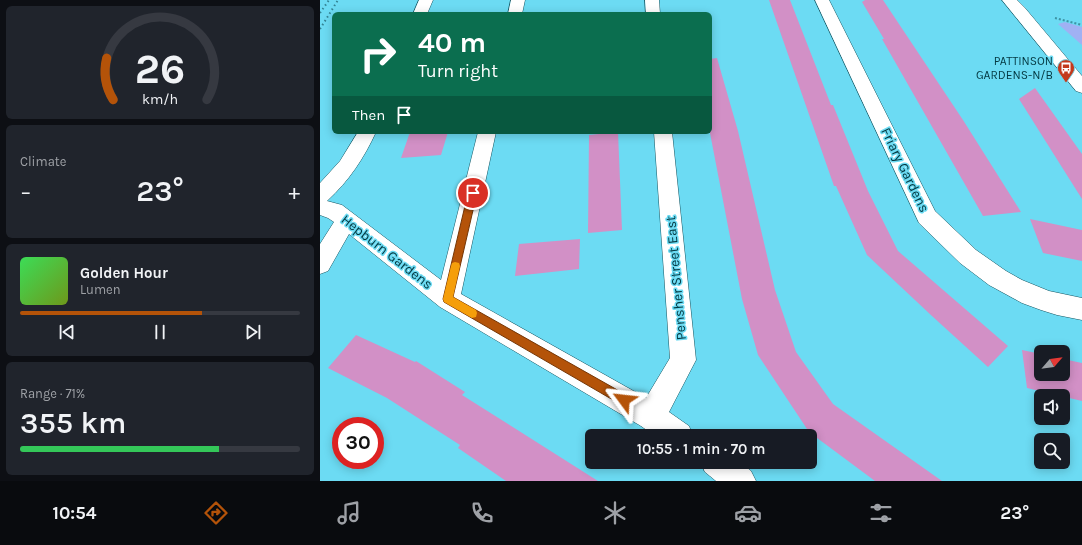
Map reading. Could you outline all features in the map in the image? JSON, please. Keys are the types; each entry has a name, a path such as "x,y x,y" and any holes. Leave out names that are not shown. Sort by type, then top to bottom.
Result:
{"street":[{"path":"421,12 426,0"},
{"path":"652,0 653,12"},
{"name":"Friary Gardens","path":"822,0 927,217 948,239 981,268 1015,289 1050,303 1082,309"},
{"path":"1009,0 1020,11 1082,87"},
{"path":"320,195 336,182 358,153 366,134"},
{"path":"448,299 487,134"},
{"name":"Pensher Street East","path":"651,416 683,360 663,134"},
{"name":"Hepburn Gardens","path":"320,207 335,211 448,299 651,416 669,429"},
{"path":"320,264 346,220"},
{"path":"725,469 741,481"}],"path":[{"path":"1055,17 1082,25"}],"shaded area":[{"path":"1065,22 1082,27 1082,45 1058,24"}],"building":[{"path":"769,0 790,0 831,105 833,105 868,191 898,251 1008,346 988,367 867,255 836,186 834,186"},
{"path":"865,0 883,0 963,120 1021,212 983,216 882,39 884,39 862,2"},
{"path":"717,58 738,131 775,290 796,352 833,404 942,481 875,481 817,438 817,429 807,429 758,355 742,299 710,134 712,134 712,59"},
{"path":"1035,88 1082,154 1082,199 1019,99"},
{"path":"409,134 447,134 441,155 401,158"},
{"path":"618,134 622,230 588,233 589,135"},
{"path":"1030,219 1082,230 1082,261 1043,253"},
{"path":"580,239 579,269 515,276 519,244"},
{"path":"356,335 415,362 416,361 465,392 462,395 598,481 506,481 458,448 460,445 387,398 328,368"},
{"path":"1022,350 1034,353 1034,381 1070,381 1070,360 1082,363 1082,401 1070,398 1070,389 1034,390 1027,388"}],"railway":[{"path":"320,13 329,0"},
{"path":"320,29 338,0"}],"slow traffic":[{"path":"455,266 448,299 472,313"}],"place":[{"name":"PATTINSON GARDENS-N/B","path":"1066,83"}],"route":[{"path":"473,193 448,299 624,400"}]}
